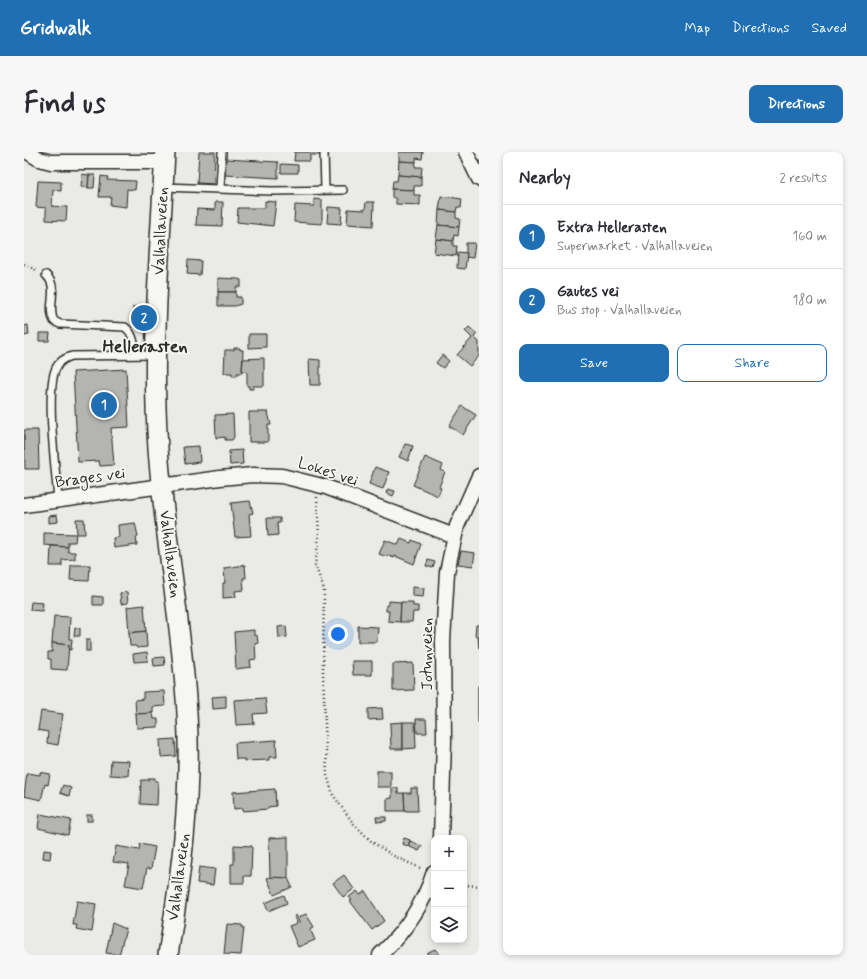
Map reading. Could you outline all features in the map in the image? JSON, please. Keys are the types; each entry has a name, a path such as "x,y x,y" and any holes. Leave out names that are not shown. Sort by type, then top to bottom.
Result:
{"street":[{"path":"28,152 39,159 51,162 165,157"},
{"path":"466,152 479,179"},
{"name":"Valhallaveien","path":"165,157 157,294 157,426 162,485 184,668 189,765 185,841 168,955"},
{"name":"Lokes vei","path":"162,485 253,475 282,476 316,484 454,536"},
{"name":"Jotunveien","path":"441,835 444,606 447,572 454,536 465,504 479,476"},
{"name":"Brages vei","path":"24,505 162,485"},
{"path":"380,955 411,919 431,880"}],"lane":[{"path":"220,188 222,152"},
{"path":"324,152 325,190"},
{"path":"163,187 343,190"},
{"path":"46,274 51,280 53,287 52,316 54,321 60,324 124,327 128,330 134,342 135,354"},
{"path":"58,500 52,411 52,382 55,369 62,360 72,356 135,354 156,355"}],"path":[{"path":"24,264 46,274"},
{"path":"316,484 319,536 315,566 324,589 323,671 327,775 333,795 353,823 372,842 394,856 431,872"},
{"path":"467,885 479,886"}],"building":[{"path":"199,152 215,152 214,184 197,183"},
{"path":"295,152 321,152 321,155 310,155 310,161 294,161"},
{"path":"399,152 423,152 422,159 416,158 416,162 399,161"},
{"path":"225,159 278,162 278,178 225,175"},
{"path":"399,161 416,162 415,167 422,167 421,177 398,175"},
{"path":"281,164 298,165 298,173 281,173"},
{"path":"82,174 89,175 88,188 81,187"},
{"path":"89,175 95,175 94,188 88,188"},
{"path":"398,175 421,177 421,186 414,186 414,190 392,189 393,181 397,181"},
{"path":"101,176 108,177 107,180 136,181 135,190 127,189 126,207 110,205 111,197 99,197"},
{"path":"38,181 61,182 61,191 53,190 52,206 67,207 66,221 46,220 46,208 36,207"},
{"path":"392,189 414,190 414,195 420,195 420,205 396,204 396,199 392,197"},
{"path":"441,196 462,199 461,208 457,207 456,212 439,210"},
{"path":"314,199 322,200 322,224 294,222 295,205 314,206"},
{"path":"265,201 276,202 273,226 237,222 238,208 265,208"},
{"path":"215,202 223,202 222,226 196,225 197,209 215,210"},
{"path":"366,202 374,202 373,226 347,224 348,209 365,210"},
{"path":"328,207 342,208 341,224 327,223"},
{"path":"439,210 456,212 456,218 460,219 459,227 438,225"},
{"path":"438,225 459,227 458,236 454,235 453,241 436,239"},
{"path":"436,239 453,241 453,246 457,246 456,256 434,253"},
{"path":"466,243 475,243 473,258 466,257"},
{"path":"458,252 467,253 465,269 457,268"},
{"path":"188,260 201,261 200,275 187,274"},
{"path":"218,278 241,280 241,287 236,287 236,292 218,292"},
{"path":"218,292 236,292 236,297 241,297 241,304 235,306 218,306"},
{"path":"133,307 138,307 138,314 133,314"},
{"path":"28,325 29,335 24,336 24,326"},
{"path":"469,327 477,334 474,337 479,342 479,356 470,366 457,355 472,338 465,331"},
{"path":"39,333 50,333 49,341 39,341"},
{"path":"249,334 266,334 266,347 249,348"},
{"path":"234,348 240,348 240,350 243,350 242,373 237,373 237,376 232,376 232,373 224,373 225,350 234,350"},
{"path":"442,355 449,361 443,368 436,363"},
{"path":"264,358 264,386 253,386 253,389 249,389 249,386 247,386 247,372 242,371 243,359"},
{"path":"309,359 320,360 320,385 310,385"},
{"path":"126,369 129,427 111,428 114,465 100,466 99,461 78,462 73,372"},
{"path":"462,406 476,415 463,435 449,426"},
{"path":"249,412 268,412 271,425 268,425 268,442 249,442"},
{"path":"233,414 234,437 232,440 225,440 225,437 216,438 215,415"},
{"path":"24,430 38,430 39,469 25,469"},
{"path":"405,444 413,446 408,461 399,457"},
{"path":"199,446 200,462 185,464 183,447"},
{"path":"242,450 243,464 230,465 229,451"},
{"path":"425,457 443,465 441,470 445,472 439,487 441,488 438,496 413,485"},
{"path":"375,467 389,472 383,489 369,484"},
{"path":"388,489 395,491 393,496 386,493"},
{"path":"250,501 253,513 249,514 251,536 235,537 231,503"},
{"path":"57,515 58,522 49,523 49,516"},
{"path":"267,518 280,518 280,523 277,523 278,535 268,536"},
{"path":"76,519 84,519 85,534 77,534"},
{"path":"135,523 138,536 136,537 137,545 114,548 113,538 119,537 118,525"},
{"path":"44,533 76,534 75,542 68,542 68,547 44,545"},
{"path":"401,539 411,543 412,540 421,544 414,564 395,556 394,558 379,554 385,540 398,545"},
{"path":"51,546 68,547 68,552 75,552 75,559 62,560 62,566 50,566"},
{"path":"461,551 475,553 473,566 458,564"},
{"path":"428,560 435,562 433,568 426,566"},
{"path":"71,565 90,565 89,581 70,580"},
{"path":"245,565 246,578 243,578 244,590 235,591 236,597 223,598 223,583 225,583 224,568"},
{"path":"412,587 424,588 423,597 412,596"},
{"path":"127,592 128,603 121,604 120,593"},
{"path":"93,596 103,597 103,605 93,605"},
{"path":"389,601 401,602 400,622 388,621 389,611 386,611 386,605 389,605"},
{"path":"31,602 43,603 42,611 30,610"},
{"path":"401,602 413,602 413,606 418,606 418,612 413,612 412,622 400,622"},
{"path":"144,605 146,631 129,633 127,607"},
{"path":"54,616 70,617 69,639 72,639 71,650 68,649 69,645 52,643"},
{"path":"476,625 479,625 479,648 478,636 475,636"},
{"path":"286,626 287,637 279,638 278,627"},
{"path":"358,626 378,627 377,642 358,642"},
{"path":"75,628 80,628 80,636 74,636"},
{"path":"254,630 254,636 257,635 258,643 255,644 256,659 250,660 251,667 236,669 234,632"},
{"path":"146,631 147,647 137,648 136,646 130,646 129,633"},
{"path":"86,640 90,640 90,651 86,651"},
{"path":"52,643 69,645 67,670 51,669 51,659 48,659 48,652 52,652"},
{"path":"147,652 148,661 134,662 133,654"},
{"path":"164,657 165,665 154,666 153,658"},
{"path":"352,661 372,661 372,675 353,675"},
{"path":"413,663 414,690 393,691 393,664"},
{"path":"479,686 479,722 478,722"},
{"path":"164,691 165,706 153,707 153,713 136,714 135,700 143,699 143,692"},
{"path":"226,696 226,708 213,709 212,697"},
{"path":"265,698 267,713 253,714 254,724 236,725 234,700"},
{"path":"382,708 383,719 368,720 368,709"},
{"path":"41,711 63,714 58,745 47,743 48,732 38,730"},
{"path":"153,713 154,719 158,719 158,727 137,728 136,714"},
{"path":"416,719 426,719 427,733 417,733"},
{"path":"403,722 403,749 391,749 390,723"},
{"path":"403,722 415,722 416,748 403,749"},
{"path":"175,739 176,756 161,757 160,740"},
{"path":"276,740 277,757 269,757 269,760 244,761 244,759 236,759 235,743"},
{"path":"111,760 129,761 128,776 110,775"},
{"path":"377,771 391,771 391,787 377,787"},
{"path":"40,772 50,774 48,785 45,784 41,800 24,796 27,773 40,775"},
{"path":"149,778 155,778 155,781 158,781 157,805 140,804 141,780 149,780"},
{"path":"63,785 71,788 69,796 60,793"},
{"path":"392,788 398,788 398,793 404,793 405,811 387,811 387,799 392,798"},
{"path":"411,788 417,788 418,811 405,811 404,793 411,793"},
{"path":"275,789 276,806 268,807 268,809 243,811 243,808 234,809 233,792"},
{"path":"40,814 71,820 68,835 38,828"},
{"path":"87,815 92,815 92,821 87,821"},
{"path":"376,817 386,817 386,821 377,822"},
{"path":"288,837 288,878 270,878 269,838"},
{"path":"404,838 410,840 408,846 402,844"},
{"path":"410,841 422,846 419,851 408,846"},
{"path":"140,844 155,847 151,869 147,868 143,888 125,885 129,864 113,862 116,846 139,850"},
{"path":"234,845 252,846 251,876 244,876 244,883 231,883 231,864 234,864"},
{"path":"44,850 51,851 50,859 43,858"},
{"path":"199,867 215,869 213,885 197,883"},
{"path":"344,875 354,889 343,897 333,883"},
{"path":"267,878 288,878 292,887 274,895"},
{"path":"357,891 360,895 365,891 384,921 372,930 350,901 352,900 349,897"},
{"path":"284,895 287,903 268,911 265,903"},
{"path":"77,901 96,904 92,932 76,929 77,925 73,925"},
{"path":"306,914 314,927 310,929 315,940 298,947 289,926 297,923 294,916 296,915 299,922 301,921 299,917"},
{"path":"112,923 126,929 119,955 106,953"},
{"path":"227,924 242,925 242,927 244,927 241,955 224,954"},
{"path":"435,949 440,955 428,955 427,953"}],"place":[{"name":"Gautes vei","path":"144,318"},
{"name":"Extra Hellerasten","path":"104,405"}],"district":[{"name":"Hellerasten","path":"145,347"}]}
